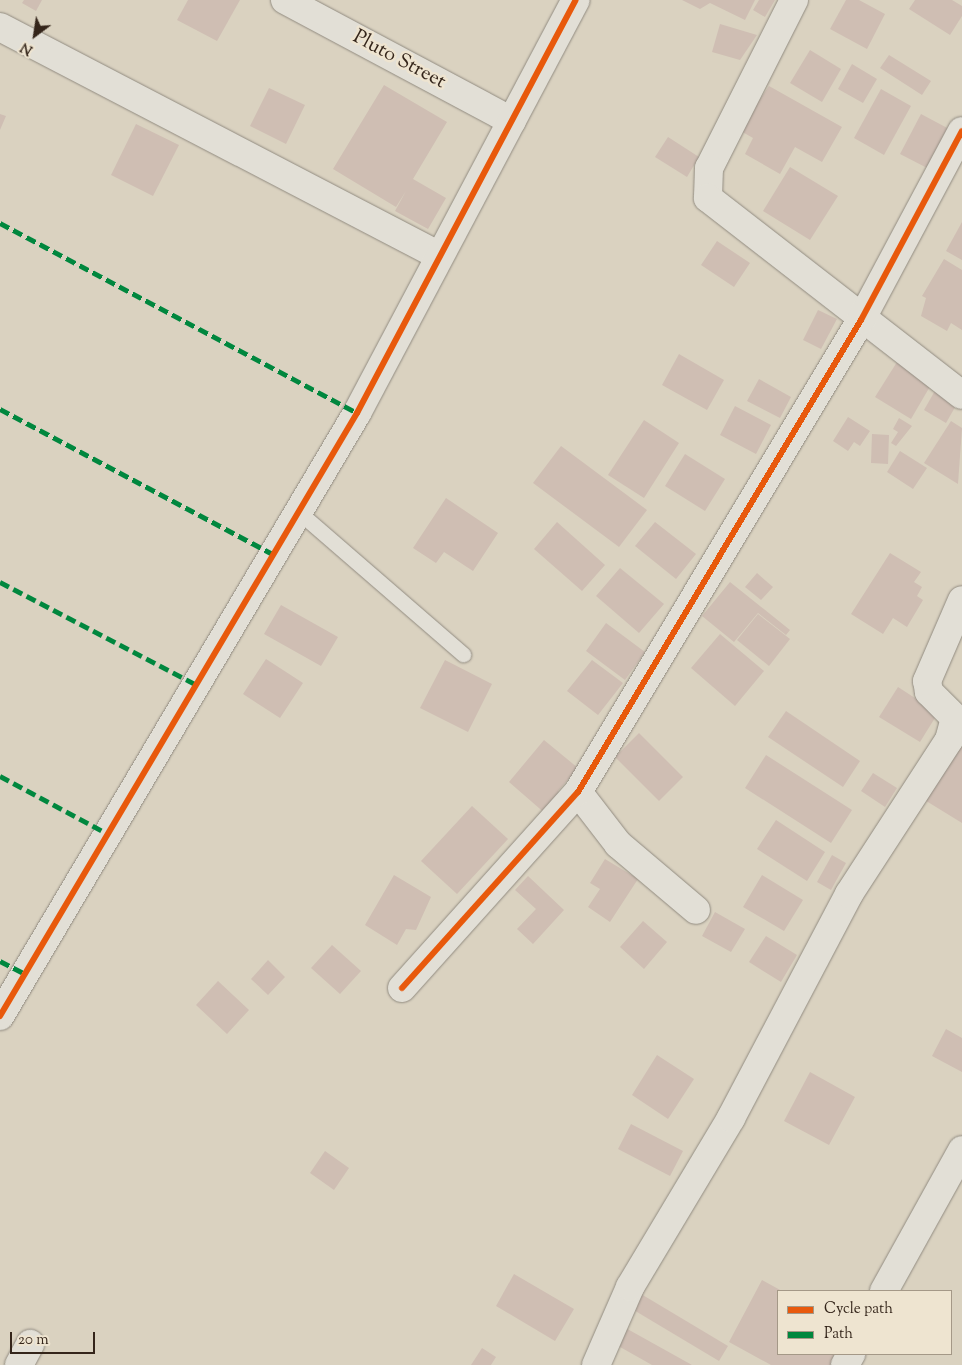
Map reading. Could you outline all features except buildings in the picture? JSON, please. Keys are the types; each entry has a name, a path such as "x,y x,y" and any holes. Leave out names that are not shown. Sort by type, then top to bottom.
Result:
{"street":[{"name":"Pluto Street","path":"286,0 512,121"},
{"path":"0,1016 300,513 576,0"},
{"path":"794,0 709,168 708,198 861,320 962,395"},
{"path":"0,27 439,256"},
{"path":"402,988 578,792 861,320 962,131"},
{"path":"596,1365 630,1287 731,1118 849,894 949,740 954,718 929,692 927,681 932,662 962,600"},
{"path":"578,792 618,844 696,910"},
{"path":"885,1290 962,1150"}],"lane":[{"path":"300,513 463,654"}],"marked path":[{"path":"0,223 357,413"},
{"path":"0,409 275,555"},
{"path":"0,582 197,685"},
{"path":"0,776 108,834"},
{"path":"0,961 25,974"}],"cycle path":[{"path":"0,1016 357,413 576,0"},
{"path":"402,988 578,792 861,320 962,131"}]}
